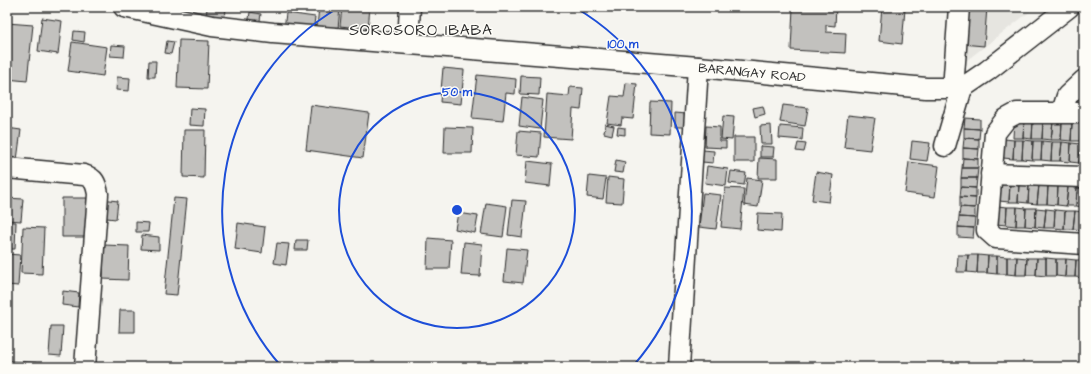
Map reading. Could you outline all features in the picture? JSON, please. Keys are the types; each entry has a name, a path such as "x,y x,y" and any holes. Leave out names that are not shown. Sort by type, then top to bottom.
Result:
{"street":[{"name":"BARANGAY ROAD","path":"124,7 180,13 212,26 273,33 408,43 926,88 957,89"},
{"path":"408,43 410,7"},
{"path":"945,146 957,89 959,7"},
{"path":"957,89 987,71 1069,7"},
{"path":"679,367 698,68"},
{"path":"1062,112 1067,96 1084,80"},
{"path":"1084,113 1017,113 1006,119 995,133 987,230 991,236 996,238 1084,244"},
{"path":"7,168 84,175 91,177 95,182 98,194 85,367"},
{"path":"991,174 1084,177"}],"shaded area":[{"path":"962,7 1036,7 958,67"}],"building":[{"path":"207,7 226,7 225,22 206,20"},
{"path":"246,7 266,7 265,11"},
{"path":"319,7 340,7 338,29 317,27"},
{"path":"342,7 370,7 368,29 340,26"},
{"path":"793,7 836,7 835,26 826,25 826,32 846,33 845,53 791,50"},
{"path":"882,7 905,9 902,44 879,41"},
{"path":"965,7 987,7 984,46 962,44"},
{"path":"250,12 261,14 259,27 248,26"},
{"path":"286,13 315,17 313,33 284,29"},
{"path":"42,18 62,21 58,54 38,51"},
{"path":"7,23 33,25 27,81 7,79"},
{"path":"74,31 85,32 84,42 73,40"},
{"path":"179,40 209,41 207,89 177,88"},
{"path":"167,41 174,42 171,54 165,53"},
{"path":"72,42 107,47 103,76 68,71"},
{"path":"111,45 125,46 124,57 110,56"},
{"path":"149,61 156,61 155,77 148,77"},
{"path":"443,68 464,70 461,104 440,102"},
{"path":"477,75 516,79 515,94 506,93 503,121 472,118"},
{"path":"521,76 540,77 539,95 520,94"},
{"path":"117,77 130,78 129,91 116,90"},
{"path":"626,83 637,84 633,119 622,118 621,125 607,123 611,96 624,97"},
{"path":"570,87 583,88 581,110 573,109 571,139 544,137 547,94 569,96"},
{"path":"522,97 543,100 540,129 519,126"},
{"path":"650,102 671,103 670,134 649,133"},
{"path":"311,105 369,113 363,158 306,150"},
{"path":"783,105 808,108 805,126 780,122"},
{"path":"763,106 765,114 755,117 753,108"},
{"path":"190,108 205,109 204,126 189,125"},
{"path":"675,113 687,114 686,127 675,127"},
{"path":"848,115 875,118 870,150 844,147"},
{"path":"723,116 734,117 732,140 721,139"},
{"path":"965,118 980,119 980,129 964,128"},
{"path":"1014,120 1024,120 1023,138 1013,138"},
{"path":"1024,120 1033,121 1032,139 1023,138"},
{"path":"1033,121 1043,121 1042,139 1032,139"},
{"path":"1043,121 1053,122 1051,140 1042,139"},
{"path":"1053,122 1062,122 1061,140 1051,140"},
{"path":"1062,122 1072,123 1071,141 1061,140"},
{"path":"1072,123 1081,123 1080,141 1071,141"},
{"path":"1081,123 1084,123 1084,142 1080,141"},
{"path":"605,124 614,126 612,135 604,133"},
{"path":"771,125 772,144 761,144 760,126"},
{"path":"706,126 720,127 720,141 726,141 726,148 705,147"},
{"path":"780,126 803,128 802,140 779,138"},
{"path":"445,127 473,128 472,153 444,153"},
{"path":"618,127 625,128 625,135 617,134"},
{"path":"7,128 21,130 17,160 7,159"},
{"path":"964,128 980,129 979,139 964,138"},
{"path":"184,130 205,130 204,178 183,177"},
{"path":"518,131 541,133 539,157 516,155"},
{"path":"734,137 754,137 754,162 734,162"},
{"path":"964,138 979,139 979,149 963,148"},
{"path":"1004,139 1014,140 1013,159 1003,158"},
{"path":"1014,140 1023,140 1022,159 1013,159"},
{"path":"1023,140 1033,141 1032,160 1022,159"},
{"path":"912,141 930,143 927,161 910,159"},
{"path":"1033,141 1042,141 1041,160 1032,160"},
{"path":"1042,141 1052,142 1051,161 1041,160"},
{"path":"1052,142 1062,142 1060,161 1051,161"},
{"path":"1062,142 1071,143 1070,162 1060,161"},
{"path":"798,143 806,144 804,152 796,151"},
{"path":"1071,143 1081,144 1079,163 1070,162"},
{"path":"1081,144 1084,144 1084,163 1079,163"},
{"path":"760,146 774,147 773,157 760,157"},
{"path":"963,148 979,149 978,159 963,158"},
{"path":"703,150 714,151 713,163 702,162"},
{"path":"759,158 777,159 777,178 758,178"},
{"path":"963,158 978,159 978,168 962,168"},
{"path":"616,160 625,162 623,173 614,172"},
{"path":"527,161 552,164 550,186 525,183"},
{"path":"909,162 939,166 935,197 905,193"},
{"path":"707,166 728,169 726,186 705,183"},
{"path":"962,168 978,168 977,178 961,178"},
{"path":"731,171 746,173 744,185 729,183"},
{"path":"816,172 833,175 829,202 812,200"},
{"path":"589,176 606,178 603,199 587,197"},
{"path":"608,177 624,179 622,203 606,202"},
{"path":"747,178 762,180 758,207 744,205"},
{"path":"961,178 977,178 976,188 961,187"},
{"path":"1000,183 1010,183 1009,202 999,201"},
{"path":"1010,183 1019,184 1018,202 1009,202"},
{"path":"1019,184 1029,185 1028,203 1018,202"},
{"path":"1029,185 1039,185 1037,204 1028,203"},
{"path":"1039,185 1048,186 1047,204 1037,204"},
{"path":"1048,186 1058,186 1057,205 1047,204"},
{"path":"1058,186 1068,187 1066,206 1057,205"},
{"path":"961,187 976,188 976,198 960,197"},
{"path":"1068,187 1077,188 1076,206 1066,206"},
{"path":"725,188 744,189 740,229 721,227"},
{"path":"1077,188 1084,188 1084,207 1076,206"},
{"path":"703,193 721,195 716,229 699,227"},
{"path":"960,197 976,198 975,208 960,207"},
{"path":"7,198 23,199 21,221 7,220"},
{"path":"62,198 87,198 86,237 62,237"},
{"path":"174,198 187,199 177,295 164,294"},
{"path":"102,199 118,201 116,219 107,218 106,227 99,226"},
{"path":"512,200 526,201 522,237 508,235"},
{"path":"486,203 507,206 503,237 481,234"},
{"path":"997,206 1007,207 1006,225 996,224"},
{"path":"960,207 975,208 975,218 959,217"},
{"path":"1007,207 1017,207 1016,226 1006,225"},
{"path":"1017,207 1026,208 1025,226 1016,226"},
{"path":"1026,208 1036,208 1035,227 1025,226"},
{"path":"1036,208 1046,209 1044,228 1035,227"},
{"path":"1046,209 1055,210 1054,228 1044,228"},
{"path":"1055,210 1065,211 1064,229 1054,228"},
{"path":"1065,211 1075,211 1073,229 1064,229"},
{"path":"1075,211 1084,212 1083,230 1073,229"},
{"path":"458,213 478,216 475,233 455,229"},
{"path":"758,213 782,214 781,232 757,230"},
{"path":"959,217 975,218 974,228 958,227"},
{"path":"7,222 16,222 15,249 7,249"},
{"path":"136,222 149,223 148,232 136,232"},
{"path":"238,223 265,227 262,253 235,249"},
{"path":"23,227 44,228 42,274 21,273"},
{"path":"958,227 974,228 973,238 958,237"},
{"path":"142,235 159,237 159,250 141,249"},
{"path":"428,238 451,240 449,269 427,269"},
{"path":"296,240 308,240 307,250 295,250"},
{"path":"464,242 482,244 480,276 461,275"},
{"path":"277,243 289,244 286,265 274,263"},
{"path":"104,245 129,246 128,280 103,279"},
{"path":"507,248 527,250 523,283 504,281"},
{"path":"7,254 20,255 18,286 7,285"},
{"path":"958,255 968,255 967,272 957,272"},
{"path":"968,255 978,255 977,273 967,272"},
{"path":"978,255 988,256 987,273 977,273"},
{"path":"988,256 997,256 997,274 987,273"},
{"path":"997,256 1007,257 1007,274 997,274"},
{"path":"1007,257 1017,257 1016,275 1007,274"},
{"path":"1017,257 1027,258 1026,275 1016,275"},
{"path":"1027,258 1037,258 1036,275 1026,275"},
{"path":"1037,258 1046,258 1046,276 1036,275"},
{"path":"1046,258 1056,259 1056,276 1046,276"},
{"path":"1056,259 1066,259 1065,277 1056,276"},
{"path":"1066,259 1076,260 1075,277 1065,277"},
{"path":"1076,260 1084,260 1084,278 1075,277"},
{"path":"63,291 79,293 78,307 62,305"},
{"path":"120,310 135,310 135,332 119,332"},
{"path":"51,326 63,326 61,356 49,355"},
{"path":"7,361 43,363 43,367 7,367"}],"district":[{"name":"SOROSORO IBABA","path":"421,30"}]}
